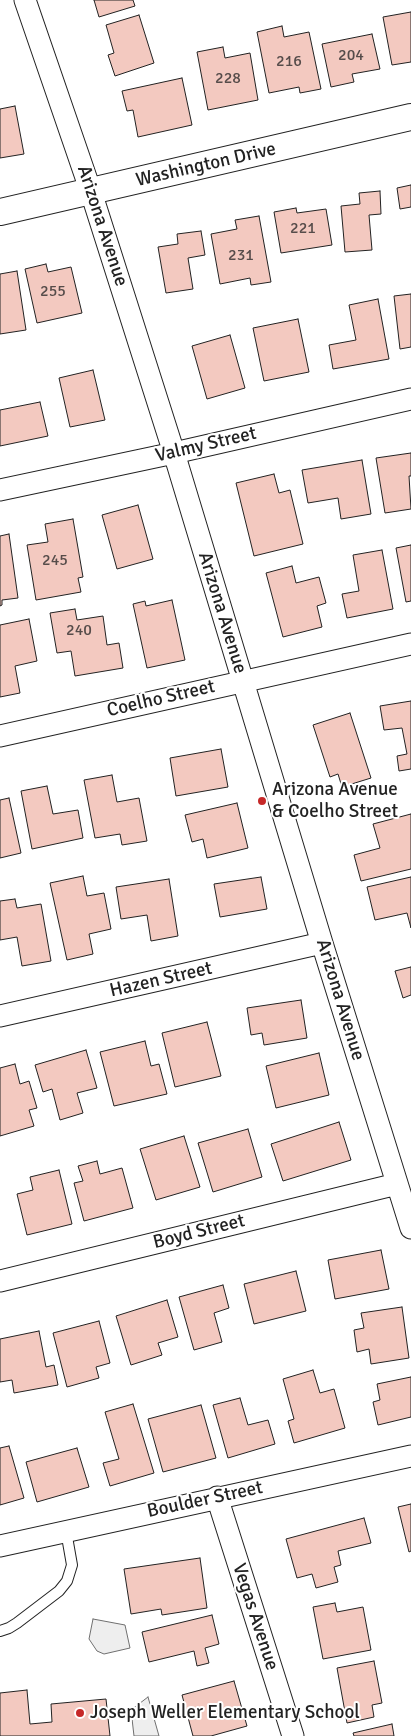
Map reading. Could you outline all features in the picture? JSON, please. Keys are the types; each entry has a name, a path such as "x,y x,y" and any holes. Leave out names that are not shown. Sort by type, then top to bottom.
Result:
{"street":[{"name":"Arizona Avenue","path":"25,0 91,192 174,453 322,943 411,1228"},
{"name":"Washington Drive","path":"0,212 411,117"},
{"name":"Valmy Street","path":"0,490 411,399"},
{"name":"Coelho Street","path":"0,736 411,644"},
{"name":"Hazen Street","path":"0,1016 322,943"},
{"name":"Boyd Street","path":"0,1281 397,1184"},
{"name":"Boulder Street","path":"0,1546 411,1456"},
{"name":"Vegas Avenue","path":"217,1497 293,1736"}],"lane":[{"path":"0,1631 17,1623 58,1591 67,1581 72,1565 66,1531"}],"shaded area":[{"path":"93,1619 125,1625 130,1648 104,1654 97,1651 89,1639"},
{"path":"148,1697 159,1736 134,1736 131,1710"}],"building":[{"path":"94,0 133,0 135,6 99,17"},
{"path":"411,12 411,62 392,65 383,17"},
{"path":"139,15 154,63 115,76 108,55 114,53 106,25"},
{"path":"282,26 284,37 309,32 321,89 300,93 299,87 269,93 257,32"},
{"path":"372,34 380,69 352,74 354,82 331,87 322,44"},
{"path":"223,47 225,58 250,53 258,100 208,110 197,52"},
{"path":"182,78 192,125 138,137 133,110 127,111 122,91"},
{"path":"15,106 24,154 0,158 0,109"},
{"path":"411,185 411,207 400,209 397,188"},
{"path":"380,191 381,214 369,215 372,250 345,252 341,206 360,204 359,193"},
{"path":"296,208 297,213 326,209 332,245 281,253 274,212"},
{"path":"259,216 271,282 251,285 250,278 220,284 211,234 237,229 235,220"},
{"path":"201,231 205,255 188,258 193,289 166,293 158,247 178,244 177,234"},
{"path":"46,264 48,272 71,267 82,313 37,323 25,269"},
{"path":"17,271 26,330 0,334 0,274"},
{"path":"411,294 411,347 400,349 394,296"},
{"path":"378,299 389,359 333,369 329,345 356,340 349,305"},
{"path":"298,319 309,372 264,381 253,328"},
{"path":"230,335 245,388 207,399 192,346"},
{"path":"93,370 105,420 70,427 59,378"},
{"path":"40,402 48,436 0,446 0,410"},
{"path":"411,453 411,476 409,476 411,509 385,513 376,458"},
{"path":"362,460 371,514 341,519 338,498 308,503 302,470"},
{"path":"274,474 279,493 290,490 303,544 254,556 236,483"},
{"path":"138,505 153,559 117,569 102,515"},
{"path":"73,519 83,577 78,578 81,592 36,600 27,545 48,542 45,524"},
{"path":"9,534 18,598 2,600 2,605 0,606 0,536"},
{"path":"411,545 411,601 406,602 396,548"},
{"path":"382,550 393,609 347,618 342,594 359,591 353,555"},
{"path":"292,566 296,583 319,577 326,603 317,606 322,627 283,637 266,573"},
{"path":"172,600 185,660 147,668 133,604 145,601 146,606"},
{"path":"75,609 77,620 103,616 107,645 119,643 123,668 75,676 71,651 57,653 50,613"},
{"path":"29,619 37,661 15,666 20,693 0,697 0,625"},
{"path":"411,701 411,769 399,771 397,756 407,754 402,728 384,730 380,706"},
{"path":"350,713 371,778 342,787 338,774 330,777 313,725"},
{"path":"221,749 228,787 176,796 170,758"},
{"path":"112,775 117,802 139,798 147,841 122,845 120,834 95,838 84,780"},
{"path":"47,786 53,814 78,810 83,838 32,849 21,791"},
{"path":"9,798 21,853 0,858 0,800"},
{"path":"237,803 248,848 207,858 203,839 192,842 185,815"},
{"path":"411,814 411,869 361,881 354,855 380,848 373,824"},
{"path":"83,876 87,896 104,893 111,929 89,934 93,954 67,960 50,883"},
{"path":"261,877 267,909 220,917 214,884"},
{"path":"411,877 411,928 407,913 375,920 367,887"},
{"path":"169,879 178,936 151,941 147,915 121,919 116,887"},
{"path":"15,899 17,908 41,904 51,961 22,966 17,937 0,940 0,901"},
{"path":"411,967 411,995 403,998 395,971"},
{"path":"301,1000 307,1038 264,1045 262,1033 251,1035 247,1008"},
{"path":"207,1022 221,1076 175,1087 162,1033"},
{"path":"145,1041 151,1066 159,1064 167,1094 114,1106 100,1052"},
{"path":"86,1050 97,1088 77,1093 83,1113 60,1120 52,1089 43,1092 35,1065"},
{"path":"319,1053 329,1095 276,1108 266,1066"},
{"path":"15,1064 20,1084 29,1081 37,1108 29,1110 34,1126 0,1136 0,1068"},
{"path":"339,1122 351,1160 283,1181 271,1144"},
{"path":"248,1129 262,1177 213,1192 198,1143"},
{"path":"184,1136 200,1187 156,1200 140,1149"},
{"path":"97,1161 100,1174 122,1168 133,1208 84,1221 74,1183 83,1181 78,1166"},
{"path":"59,1170 72,1224 27,1235 17,1194 33,1190 30,1177"},
{"path":"381,1250 389,1289 335,1299 328,1260"},
{"path":"296,1271 306,1311 254,1324 244,1284"},
{"path":"223,1285 229,1308 214,1313 222,1342 194,1350 179,1297"},
{"path":"167,1300 178,1337 158,1343 162,1355 131,1365 116,1316"},
{"path":"402,1307 409,1358 371,1364 369,1349 357,1352 354,1330 364,1328 361,1313"},
{"path":"99,1321 110,1363 96,1367 99,1378 67,1387 53,1333"},
{"path":"39,1331 46,1367 54,1365 58,1385 14,1393 12,1380 0,1382 0,1339"},
{"path":"313,1370 320,1393 334,1389 345,1428 294,1443 288,1421 294,1419 283,1379"},
{"path":"411,1377 411,1417 378,1425 373,1402 380,1400 377,1384"},
{"path":"240,1398 248,1425 268,1420 275,1444 228,1458 213,1405"},
{"path":"133,1404 154,1473 110,1486 103,1463 119,1459 105,1412"},
{"path":"201,1405 216,1458 163,1472 148,1419"},
{"path":"9,1446 24,1498 0,1505 0,1448"},
{"path":"77,1448 89,1487 37,1502 26,1462"},
{"path":"411,1504 411,1551 409,1552 398,1507"},
{"path":"364,1518 371,1543 338,1551 341,1565 334,1567 338,1582 316,1588 312,1574 297,1578 286,1539"},
{"path":"200,1558 207,1608 162,1615 161,1609 131,1614 124,1569"},
{"path":"335,1603 337,1612 363,1607 371,1650 323,1659 313,1607"},
{"path":"212,1615 219,1644 205,1648 209,1663 197,1666 194,1651 149,1662 142,1632"},
{"path":"374,1661 382,1703 372,1705 374,1717 347,1723 337,1668"},
{"path":"234,1681 247,1726 211,1736 193,1736 182,1695"},
{"name":"Joseph Weller Elementary School","path":"27,1690 30,1724 52,1722 51,1704 106,1699 110,1736 0,1736 0,1693"},
{"path":"392,1724 394,1736 354,1736 353,1733"}],"place":[{"name":"Arizona Avenue & Coelho Street","path":"262,801"},
{"name":"Joseph Weller Elementary School","path":"80,1713"}]}
